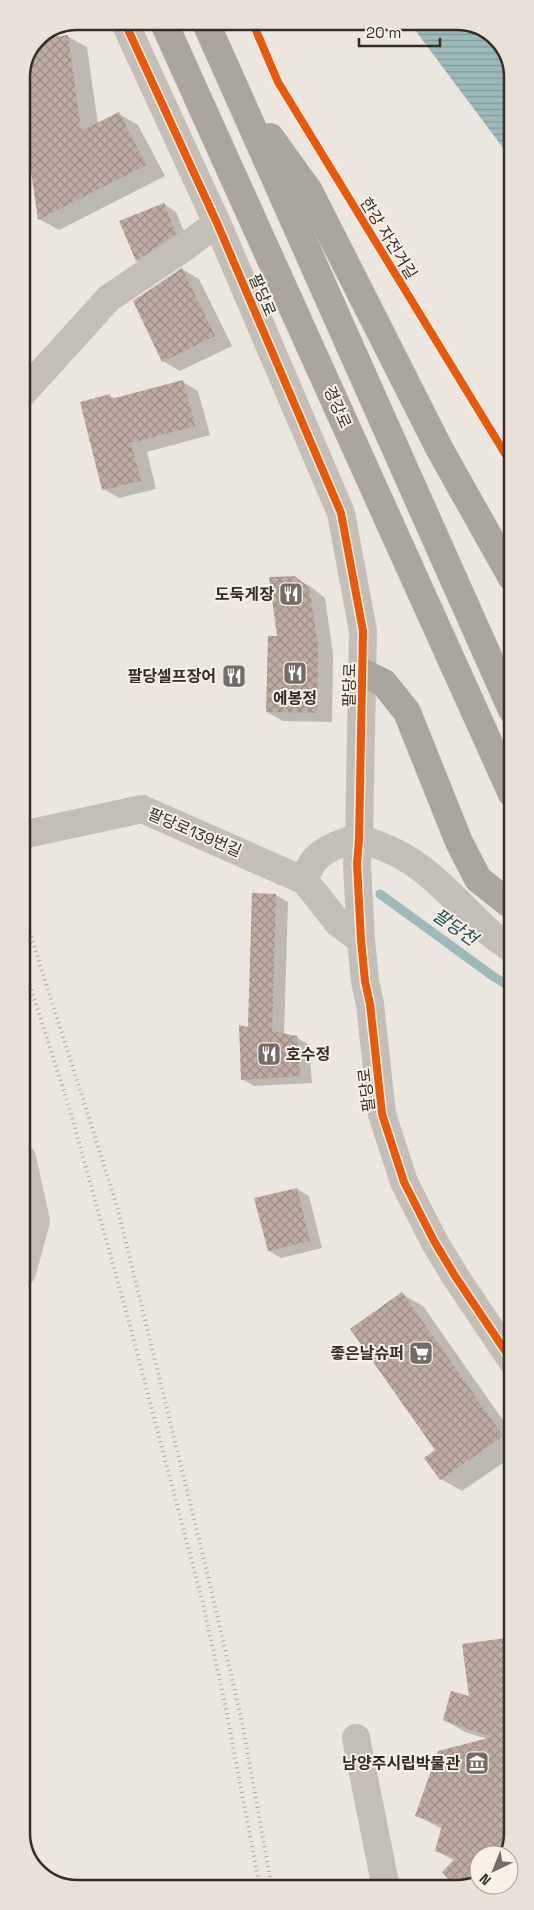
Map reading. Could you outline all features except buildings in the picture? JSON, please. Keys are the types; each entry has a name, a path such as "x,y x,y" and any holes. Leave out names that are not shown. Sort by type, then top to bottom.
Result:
{"highway":[{"name":"경강로","path":"167,30 504,776"},
{"path":"209,30 504,692"},
{"path":"237,90 309,191 439,448 504,564"},
{"path":"363,673 384,683 407,712 459,842 478,879 504,900"}],"street":[{"name":"팔당로","path":"128,30 217,223 342,513 363,631 358,852 361,927 382,1114 404,1182 434,1241 504,1349"},
{"path":"30,385 109,298 217,223"},
{"name":"팔당로139번길","path":"30,833 142,809 234,848 304,881"},
{"path":"361,927 338,923 304,881 307,869 316,858 330,848 344,842 358,852 388,848 412,860 432,876 489,932 504,943"},
{"path":"30,1195 36,1221 30,1243"},
{"path":"356,1738 384,1880"}],"water":[{"path":"415,30 466,31 483,38 498,54 504,77 504,149"}],"waterway":[{"name":"팔당천","path":"380,894 504,983"}],"railway":[{"path":"30,933 117,1206 242,1722 271,1880"},
{"path":"30,986 70,1110 129,1322 202,1600 225,1704 258,1880"}],"cycle path":[{"path":"128,30 217,223 341,513 363,631 357,864 365,981 370,1004 382,1114 404,1182 434,1241 504,1349"},
{"name":"한강 자전거길","path":"256,30 278,82 504,452"}],"place":[{"name":"도둑게장","path":"291,594"},
{"name":"에봉정","path":"295,673"},
{"name":"팔당셀프장어","path":"234,676"},
{"name":"호수정","path":"269,1054"},
{"name":"좋은날슈퍼","path":"421,1353"},
{"name":"남양주시립박물관","path":"477,1763"}]}
